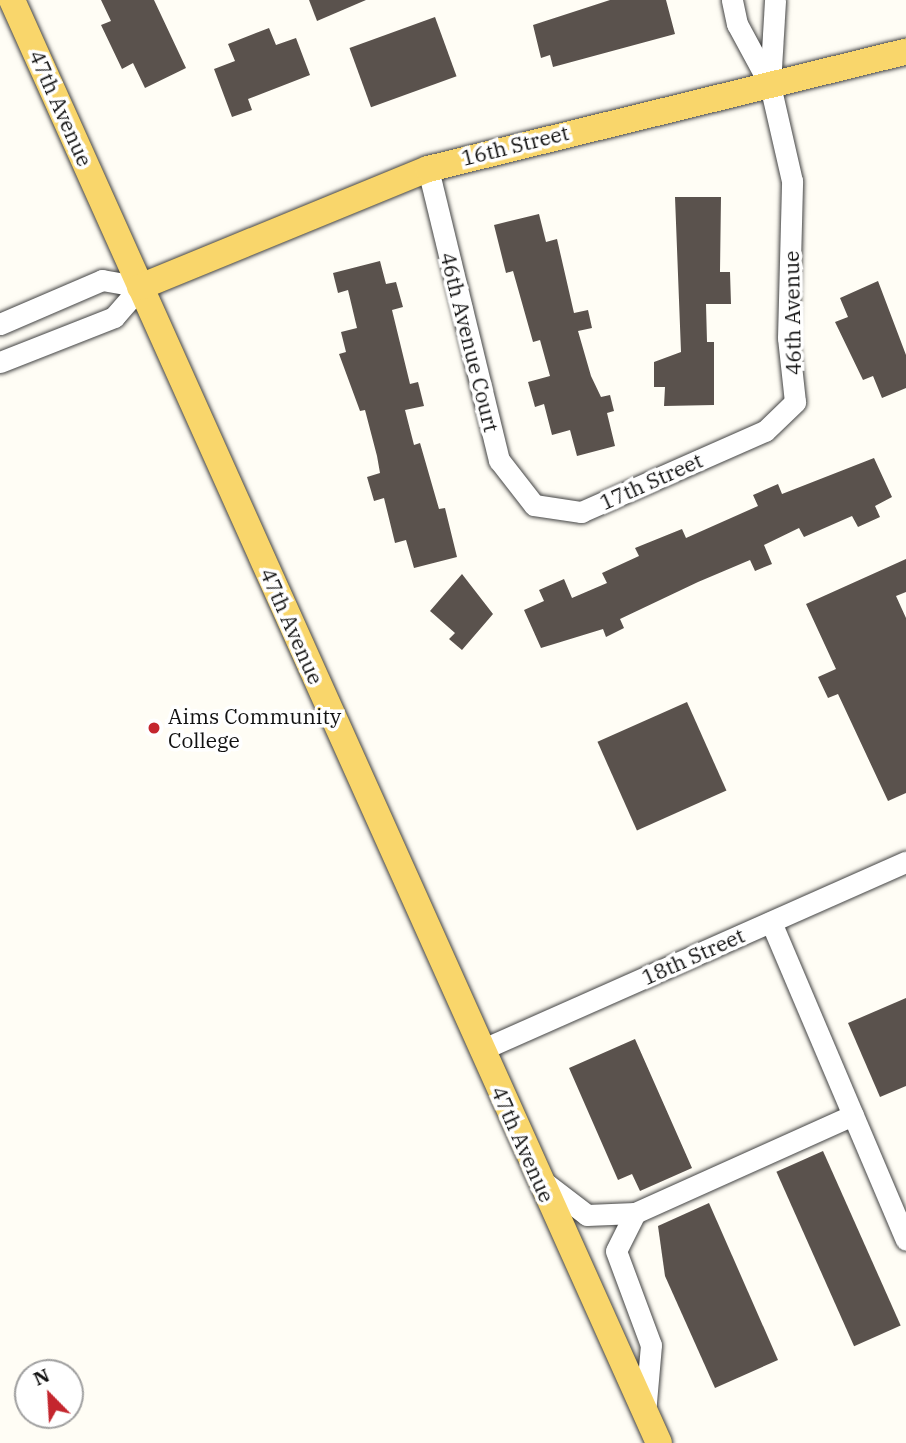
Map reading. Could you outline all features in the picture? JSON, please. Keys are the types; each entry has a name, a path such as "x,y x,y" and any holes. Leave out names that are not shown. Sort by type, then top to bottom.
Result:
{"main road":[{"name":"47th Avenue","path":"12,0 659,1443"},
{"name":"16th Street","path":"140,287 428,169 906,52"}],"street":[{"path":"732,0 737,24 770,85"},
{"path":"770,85 775,0"},
{"name":"46th Avenue","path":"765,431 795,402 788,338 792,181 770,85"},
{"name":"46th Avenue Court","path":"428,169 499,460 534,505"},
{"path":"0,324 102,280 140,287"},
{"path":"0,362 114,317 140,287"},
{"name":"17th Street","path":"534,505 581,512 765,431"},
{"name":"18th Street","path":"481,1051 906,862"},
{"path":"771,922 906,1240"},
{"path":"537,1176 587,1215 635,1213 853,1115"},
{"path":"635,1213 616,1251 651,1345 645,1413"}],"building":[{"path":"101,0 154,0 186,68 145,88 133,63 122,69 101,25 111,21"},
{"path":"309,0 366,0 317,21"},
{"path":"610,0 666,0 675,34 553,67 550,55 541,58 533,25"},
{"path":"435,17 457,76 371,107 349,48"},
{"path":"269,28 276,45 296,38 310,75 248,99 252,110 232,117 214,69 235,61 228,44"},
{"path":"675,197 721,197 720,272 730,272 731,304 706,304 707,342 714,342 714,405 664,406 665,387 654,387 654,362 681,352"},
{"path":"539,214 546,242 557,239 574,313 588,310 592,328 578,331 591,376 601,397 610,395 614,411 607,413 615,446 577,456 570,430 552,435 544,404 535,407 528,382 550,376 540,340 533,342 513,271 506,273 494,225"},
{"path":"380,261 386,284 396,282 403,307 392,310 410,384 418,382 424,406 405,410 414,445 420,443 439,509 445,508 457,557 414,568 406,540 395,543 384,498 374,501 367,477 380,473 377,456 365,410 360,411 339,354 346,352 341,332 357,328 348,290 338,293 333,273"},
{"path":"878,281 906,355 906,388 882,398 873,376 863,380 835,322 848,317 840,298"},
{"path":"874,458 892,497 875,506 880,517 858,527 852,516 804,537 799,528 764,545 772,564 755,571 750,560 698,582 620,619 624,628 606,637 603,629 541,648 524,610 544,601 539,590 564,579 572,598 607,583 602,573 639,556 635,548 682,529 686,538 758,506 753,495 778,484 782,494"},
{"path":"906,559 906,592 896,596 906,618 906,793 888,801 838,694 828,698 818,677 836,669 806,604"},
{"path":"462,574 493,614 462,650 449,639 455,633 430,611"},
{"path":"687,702 726,791 637,830 597,742"},
{"path":"906,998 906,1086 880,1097 848,1023"},
{"path":"635,1039 692,1168 640,1191 632,1174 618,1180 569,1068"},
{"path":"823,1151 901,1325 854,1346 776,1172"},
{"path":"709,1203 778,1360 715,1388 665,1276 658,1226"}],"place":[{"name":"Aims Community College","path":"154,728"}]}
